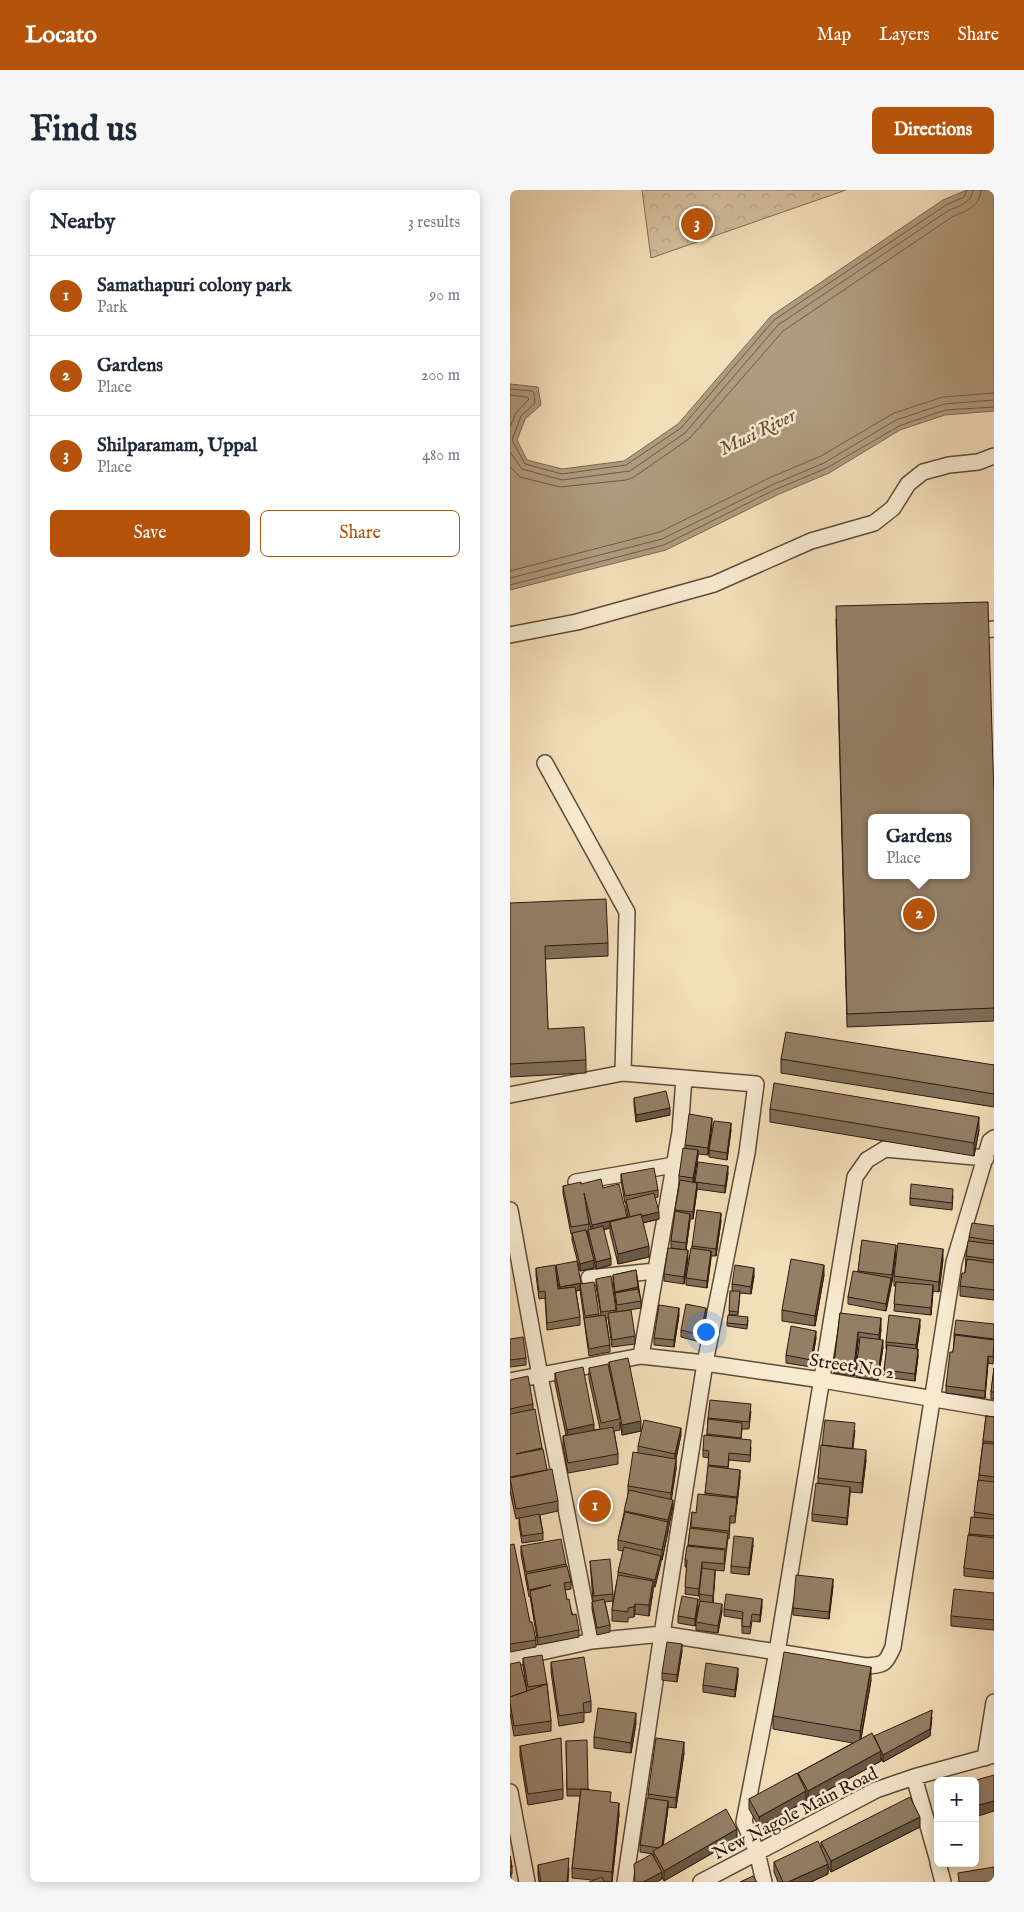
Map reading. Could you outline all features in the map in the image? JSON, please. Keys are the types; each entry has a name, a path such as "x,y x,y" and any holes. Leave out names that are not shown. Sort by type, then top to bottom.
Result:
{"street":[{"path":"510,635 578,622 714,584 811,541 874,523 893,508 908,484 923,472 948,465 978,462 994,456"},
{"path":"975,639 975,631 994,629"},
{"path":"545,763 627,912 623,1073"},
{"path":"510,1095 623,1073 756,1084 747,1153 705,1363 625,1882"},
{"path":"641,1356 680,1132 684,1078"},
{"path":"510,1659 592,1641 662,1634 866,1666 881,1665 888,1660 893,1646 954,1262 990,1141 994,1138"},
{"path":"764,1882 757,1852 744,1822 776,1652 822,1380 843,1240 855,1177 867,1160 885,1149 986,1158"},
{"path":"576,1182 674,1165"},
{"path":"510,1210 540,1376 592,1641"},
{"path":"589,1278 655,1271"},
{"name":"Street No 2","path":"510,1381 641,1356 822,1380 994,1408"},
{"path":"989,1757 994,1702"},
{"name":"New Nagole Main Road","path":"701,1882 876,1790 914,1777 989,1757"},
{"path":"914,1777 934,1848"},
{"path":"510,1792 527,1882"},
{"path":"940,1867 944,1882"}],"green space":[{"path":"642,190 846,190 651,258"}],"water":[{"name":"Musi River","path":"967,190 994,190 994,411 945,415 900,430 829,473 777,495 666,550 510,590 510,384 538,387 541,405 525,419 517,440 527,460 562,469 624,461 678,424 771,316 943,200"}],"building":[{"path":"988,602 994,796 994,1008 847,1014 836,606"},
{"path":"606,899 608,943 545,946 548,1029 584,1027 586,1060 510,1064 510,903"},
{"path":"786,1032 994,1065 994,1094 781,1059"},
{"path":"774,1083 979,1117 974,1143 770,1109"},
{"path":"666,1091 670,1108 636,1115 634,1098"},
{"path":"689,1114 712,1118 708,1148 685,1145"},
{"path":"714,1121 731,1123 727,1153 709,1150"},
{"path":"683,1148 698,1150 693,1178 679,1176"},
{"path":"698,1162 728,1166 725,1186 695,1182"},
{"path":"654,1168 658,1190 625,1196 621,1174"},
{"path":"601,1179 603,1188 619,1184 627,1217 592,1225 584,1193 589,1224 571,1227 563,1186"},
{"path":"680,1180 697,1183 693,1212 675,1210"},
{"path":"911,1184 953,1189 952,1203 910,1198"},
{"path":"654,1193 659,1212 630,1217 626,1200"},
{"path":"697,1210 721,1213 716,1249 692,1246"},
{"path":"675,1211 690,1214 686,1243 671,1241"},
{"path":"641,1214 649,1246 618,1254 610,1222"},
{"path":"972,1223 994,1226 994,1241 969,1237"},
{"path":"603,1226 611,1258 596,1262 588,1230"},
{"path":"586,1230 594,1260 580,1264 572,1233"},
{"path":"862,1240 896,1245 892,1275 858,1271"},
{"path":"968,1241 994,1244 994,1260 966,1256"},
{"path":"898,1243 943,1249 939,1282 894,1276"},
{"path":"668,1248 688,1250 684,1277 664,1274"},
{"path":"691,1248 711,1251 707,1281 686,1278"},
{"path":"791,1259 824,1265 815,1316 782,1310"},
{"path":"967,1259 994,1263 994,1290 960,1286 962,1273 965,1273"},
{"path":"577,1261 581,1283 560,1287 556,1265"},
{"path":"555,1265 558,1289 575,1287 580,1317 547,1323 545,1291 539,1292 536,1268"},
{"path":"735,1265 754,1268 751,1287 732,1284"},
{"path":"636,1270 638,1287 615,1292 613,1275"},
{"path":"853,1271 891,1278 886,1304 848,1297"},
{"path":"611,1276 616,1310 601,1312 596,1279"},
{"path":"594,1282 599,1314 585,1316 580,1284"},
{"path":"896,1282 933,1285 931,1308 894,1304"},
{"path":"638,1289 641,1301 617,1305 615,1293"},
{"path":"730,1291 740,1291 738,1312 729,1311"},
{"path":"686,1304 706,1308 700,1335 681,1330"},
{"path":"659,1305 679,1308 674,1340 654,1338"},
{"path":"631,1310 635,1336 612,1340 608,1313"},
{"path":"840,1313 881,1318 879,1335 858,1332 854,1366 834,1363"},
{"path":"605,1315 610,1345 589,1349 584,1318"},
{"path":"728,1315 748,1317 747,1325 727,1323"},
{"path":"889,1315 920,1319 916,1345 886,1342"},
{"path":"956,1320 994,1324 994,1339 954,1334"},
{"path":"791,1326 816,1331 811,1360 786,1355"},
{"path":"955,1335 994,1340 993,1357 988,1356 985,1391 946,1386 950,1352 953,1352"},
{"path":"523,1337 526,1358 510,1360 510,1339"},
{"path":"860,1337 883,1340 878,1373 856,1370"},
{"path":"887,1345 918,1349 915,1374 884,1370"},
{"path":"628,1358 641,1421 622,1425 609,1362"},
{"path":"608,1364 620,1419 601,1423 589,1368"},
{"path":"583,1367 594,1424 567,1430 555,1373"},
{"path":"994,1368 994,1392 991,1392"},
{"path":"528,1376 533,1404 510,1409 510,1380"},
{"path":"710,1400 751,1404 749,1422 708,1418"},
{"path":"535,1409 542,1448 516,1454 543,1449 547,1470 510,1477 510,1414"},
{"path":"986,1416 994,1417 994,1442 983,1441"},
{"path":"708,1419 742,1423 741,1438 707,1434"},
{"path":"644,1420 681,1428 675,1454 638,1446"},
{"path":"825,1420 855,1423 852,1449 822,1445"},
{"path":"613,1427 618,1454 568,1463 563,1436"},
{"path":"704,1435 751,1440 750,1455 729,1453 728,1467 708,1465 709,1451 703,1450"},
{"path":"983,1443 994,1444 994,1477 979,1475"},
{"path":"821,1445 866,1450 862,1483 818,1478"},
{"path":"633,1452 676,1459 671,1493 628,1486"},
{"path":"708,1466 740,1470 737,1497 705,1493"},
{"path":"552,1469 558,1501 516,1509 510,1478"},
{"path":"978,1480 994,1482 994,1515 974,1512"},
{"path":"816,1483 850,1487 847,1518 812,1514"},
{"path":"629,1490 673,1500 668,1520 624,1511"},
{"path":"698,1494 737,1498 735,1516 730,1516 729,1531 691,1527 692,1512 696,1513"},
{"path":"625,1512 668,1522 662,1550 618,1540"},
{"path":"539,1514 543,1533 522,1536 519,1518"},
{"path":"971,1517 994,1519 994,1536 969,1534"},
{"path":"690,1528 728,1533 726,1549 688,1545"},
{"path":"968,1535 994,1538 994,1572 964,1568"},
{"path":"734,1536 753,1538 749,1568 731,1566"},
{"path":"561,1539 566,1564 526,1572 521,1546"},
{"path":"514,1544 530,1622 532,1622 536,1640 510,1644 510,1545"},
{"path":"687,1546 725,1550 724,1564 702,1562 699,1589 685,1587"},
{"path":"624,1547 661,1556 655,1580 618,1572"},
{"path":"610,1559 613,1594 594,1596 590,1561"},
{"path":"567,1566 571,1582 564,1583 567,1600 569,1599 572,1615 576,1614 579,1630 538,1638 530,1591 551,1585 529,1590 526,1574"},
{"path":"702,1568 715,1570 713,1596 699,1594"},
{"path":"618,1575 653,1581 649,1605 635,1604 634,1607 628,1608 628,1612 612,1610"},
{"path":"796,1575 833,1579 829,1612 793,1608"},
{"path":"954,1589 994,1593 994,1620 951,1616"},
{"path":"726,1594 762,1599 760,1615 752,1614 750,1627 742,1626 743,1612 724,1609"},
{"path":"682,1596 698,1599 695,1619 678,1616"},
{"path":"604,1599 610,1625 597,1628 592,1602"},
{"path":"700,1601 722,1604 718,1626 696,1622"},
{"path":"667,1642 682,1644 677,1675 662,1673"},
{"path":"784,1652 871,1667 860,1731 773,1716"},
{"path":"542,1655 547,1684 528,1687 523,1658"},
{"path":"584,1657 591,1701 583,1703 584,1712 559,1716 551,1662"},
{"path":"520,1662 527,1691 510,1697 510,1664"},
{"path":"706,1663 738,1668 735,1690 703,1685"},
{"path":"547,1684 551,1721 514,1726 510,1697"},
{"path":"598,1708 636,1713 631,1743 594,1737"},
{"path":"932,1710 930,1729 883,1755 874,1736"},
{"path":"872,1733 881,1751 808,1791 798,1773"},
{"path":"561,1738 563,1789 528,1794 520,1746"},
{"path":"656,1738 684,1742 676,1798 648,1794"},
{"path":"587,1740 588,1789 567,1789 566,1741"},
{"path":"797,1773 806,1791 759,1817 749,1799"},
{"path":"994,1775 994,1801 979,1805 979,1779"},
{"path":"581,1789 611,1792 610,1802 619,1803 612,1872 572,1868"},
{"path":"910,1797 920,1817 831,1861 821,1842"},
{"path":"647,1798 668,1801 662,1845 659,1848 640,1845"},
{"path":"726,1809 737,1829 664,1871 653,1851"},
{"path":"818,1841 828,1864 788,1882 783,1882 774,1862"},
{"path":"652,1854 662,1872 643,1882 635,1882 634,1864"},
{"path":"569,1858 567,1882 541,1882 538,1865"},
{"path":"994,1867 994,1882 959,1882 958,1873"},
{"path":"753,1876 757,1882 740,1882"},
{"path":"602,1877 604,1882 589,1882"}],"place":[{"name":"Shilparamam, Uppal","path":"697,224"},
{"name":"Gardens","path":"919,914"},
{"name":"Samathapuri colony park","path":"595,1506"}]}
